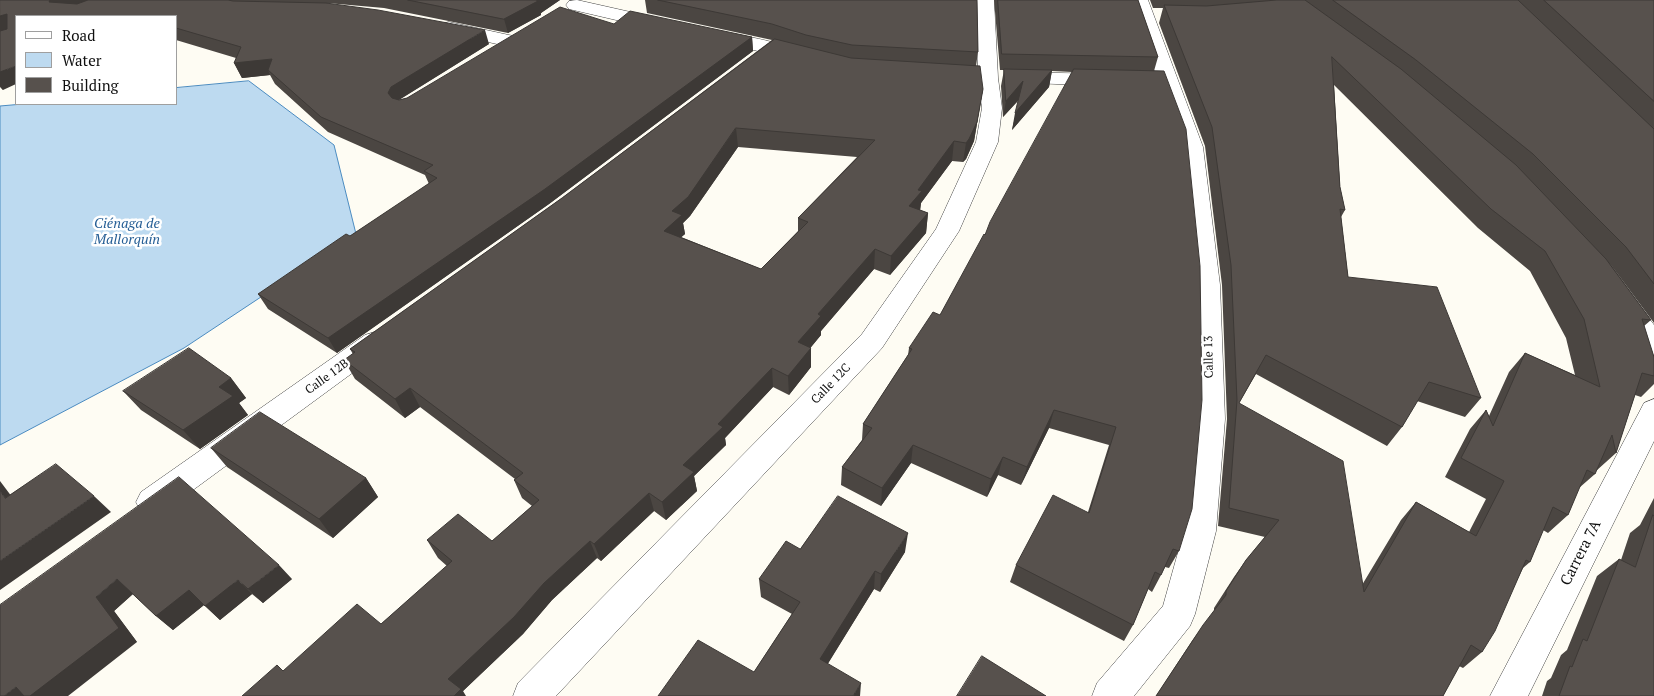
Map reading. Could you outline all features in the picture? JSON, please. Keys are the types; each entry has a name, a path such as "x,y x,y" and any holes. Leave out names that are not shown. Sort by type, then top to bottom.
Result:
{"street":[{"path":"627,17 646,0"},
{"name":"Calle 12C","path":"530,696 872,341 947,231 987,142 992,108 978,77 985,0"},
{"path":"573,7 675,27"},
{"name":"Calle 13","path":"1110,696 1178,614 1200,531 1210,419 1207,285 1192,147 1157,81 1150,10"},
{"path":"430,25 519,36 487,56"},
{"path":"694,32 772,48 818,61"},
{"path":"748,66 772,48"},
{"path":"978,77 1127,81"},
{"path":"1611,286 1654,346"},
{"name":"Calle 12B","path":"130,519 396,327"},
{"name":"Carrera 7A","path":"1508,696 1654,411"}],"water":[{"name":"Ciénaga de Mallorquín","path":"249,81 334,145 356,234 184,348 0,445 0,106 178,105 178,88"}],"building":[{"path":"0,0 50,0 49,2 77,4 88,0 228,0 326,3 378,10 485,30 391,87 388,93 392,98 399,100 407,98 560,7 614,24 630,11 752,37 545,189 328,338 258,294 346,234 350,236 437,178 424,171 433,165 321,117 268,70 272,59 234,63 241,47 178,29 178,15 15,15 15,66 0,72 0,31 7,29 7,14 0,16"},
{"path":"408,0 536,0 538,1 504,19"},
{"path":"658,0 977,0 978,52 852,45 806,35 772,24"},
{"path":"998,0 1138,0 1158,57 1002,54"},
{"path":"1277,0 1305,0 1401,69 1516,165 1606,259 1651,320 1642,319 1654,357 1654,376 1642,373 1616,453 1612,435 1595,474 1587,470 1568,515 1553,507 1530,562 1526,560 1495,631 1482,652 1471,645 1443,696 1156,696 1203,625 1226,595 1226,591 1246,560 1279,520 1229,508 1237,400 1231,265 1212,127 1164,5 1206,6","holes":["1332,57 1491,209 1545,251 1584,319 1600,387 1525,353 1493,426 1486,410 1461,458 1504,481 1476,536 1416,502 1364,592 1343,461 1239,403 1266,355 1402,427 1429,382 1481,398 1437,287 1348,277 1340,209 1345,210 1340,187"]},
{"path":"1333,0 1518,0 1654,129 1654,284 1626,247 1533,154 1416,60"},
{"path":"1544,0 1654,0 1654,101"},
{"path":"775,39 851,58 980,66 983,89 977,122 969,139 966,143 954,141 918,190 922,191 909,206 928,213 891,256 875,249 818,314 821,316 798,342 811,348 788,376 772,368 718,424 723,427 683,465 694,472 662,502 649,493 594,544 590,541 544,583 514,617 448,679 461,689 454,696 242,696 277,665 283,671 357,604 381,624 452,561 427,540 458,514 492,541 539,500 514,480 523,473 410,388 395,399 344,360 355,352 350,349 562,198","holes":["736,128 875,140 798,218 808,222 761,269 664,231 682,215 672,211 688,197"]},
{"path":"1004,69 1052,70 1015,113 1023,81 1006,101"},
{"path":"1074,69 1164,71 1186,129 1200,266 1202,400 1192,509 1179,551 1173,549 1161,575 1155,572 1133,625 1016,565 1053,495 1089,513 1116,427 1054,410 1027,467 1003,457 991,479 913,445 882,488 842,467 872,428 863,424 912,349 909,348 933,312 940,315"},
{"path":"189,348 231,378 219,387 233,396 183,430 123,391"},
{"path":"260,412 366,478 319,519 211,448"},
{"path":"56,464 94,496 0,561 0,491 5,498"},
{"path":"179,477 279,565 248,589 238,580 205,606 189,590 156,616 117,579 96,597 119,628 30,696 24,696 16,687 4,696 0,696 0,605"},
{"path":"838,496 908,533 881,574 875,571 820,659 861,683 853,696 658,696 698,640 754,672 800,602 759,579 786,541 800,549"},
{"path":"1653,515 1654,696 1559,696 1570,666 1572,667 1583,639 1587,641 1619,559 1635,567"},
{"path":"982,656 1046,696 957,696"}]}
